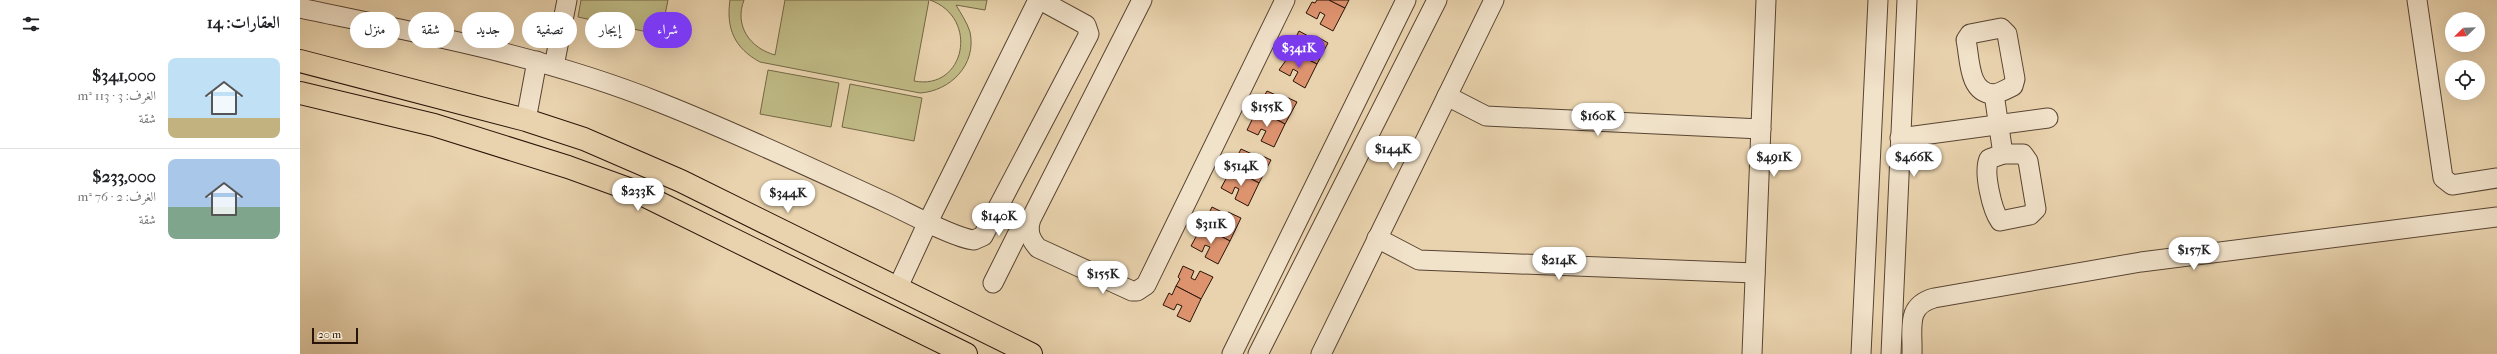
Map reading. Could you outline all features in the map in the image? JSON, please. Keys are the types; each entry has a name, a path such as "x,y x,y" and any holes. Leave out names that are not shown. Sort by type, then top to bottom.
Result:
{"main road":[{"path":"300,61 526,120 584,139 681,181 1031,354"},
{"path":"300,93 434,125 568,167 637,192 966,354"}],"street":[{"path":"526,120 567,0"},
{"path":"300,8 414,31 546,63 660,102 786,156 928,222 966,238 977,239 983,236 1082,50 1089,34 1087,27 1039,0 928,222 898,287"},
{"path":"1142,0 1031,219 1029,231 1030,237 1038,248 1132,291 1137,291 1146,285 1285,0"},
{"path":"1232,354 1406,0"},
{"path":"1258,354 1437,0"},
{"path":"1321,354 1494,0"},
{"path":"1752,354 1766,0"},
{"path":"1861,354 1878,0"},
{"path":"1891,354 1907,0"},
{"path":"2417,0 2443,178 2452,184 2497,178"},
{"path":"1994,94 2003,154"},
{"path":"1447,96 1486,116 1761,129"},
{"path":"1900,138 1998,126 2048,118"},
{"path":"1318,181 1338,194"},
{"path":"1912,354 1914,310 1921,303 1934,298 2141,262 2497,217"},
{"path":"993,283 1017,235 1023,230 1029,231"},
{"path":"1378,238 1419,260 1755,273"}],"shaded area":[{"path":"581,0 668,0 666,12 643,12 643,31 635,29 635,12 585,12 585,19 578,17"},
{"path":"730,0 744,0 741,10 741,19 746,35 758,47 775,55 785,0 929,0 914,81 931,81 945,75 955,65 960,51 960,36 956,22 946,9 930,0 987,0 985,10 956,5 966,21 970,32 971,44 965,65 951,82 931,91 920,93 760,62 738,44 734,36 729,20"},
{"path":"768,70 839,83 831,127 760,114"},
{"path":"850,84 922,98 914,141 842,127"}],"building":[{"path":"1317,0 1329,0 1345,8 1333,31 1320,24 1325,15 1320,12 1317,19 1306,13 1312,2 1315,3"},
{"path":"1329,0 1349,0 1345,8"},
{"path":"1299,31 1310,37 1306,43 1311,46 1316,36 1328,43 1317,64 1292,52 1296,44 1293,43"},
{"path":"1292,52 1317,64 1305,88 1293,81 1298,72 1293,69 1290,76 1279,70"},
{"path":"1267,91 1278,96 1275,103 1279,105 1284,96 1297,102 1285,124 1260,111 1264,104 1261,102"},
{"path":"1260,111 1285,124 1274,147 1261,141 1266,131 1261,129 1258,135 1247,130 1253,118 1256,120"},
{"path":"1241,149 1252,154 1248,161 1253,164 1258,154 1271,160 1259,183 1234,170 1238,162 1235,161"},
{"path":"1234,170 1259,183 1248,206 1235,199 1239,189 1235,187 1232,194 1221,188 1227,177 1230,178"},
{"path":"1212,207 1222,212 1219,219 1224,222 1228,212 1241,218 1230,241 1205,228 1208,220 1206,219"},
{"path":"1205,228 1230,241 1218,264 1205,257 1210,247 1205,245 1202,252 1191,246 1197,235 1200,236"},
{"path":"1183,266 1194,271 1191,278 1195,280 1200,271 1213,277 1201,299 1176,286 1180,279 1178,277"},
{"path":"1176,286 1201,299 1190,322 1177,316 1182,306 1177,304 1174,310 1163,305 1169,293 1172,295"}]}
